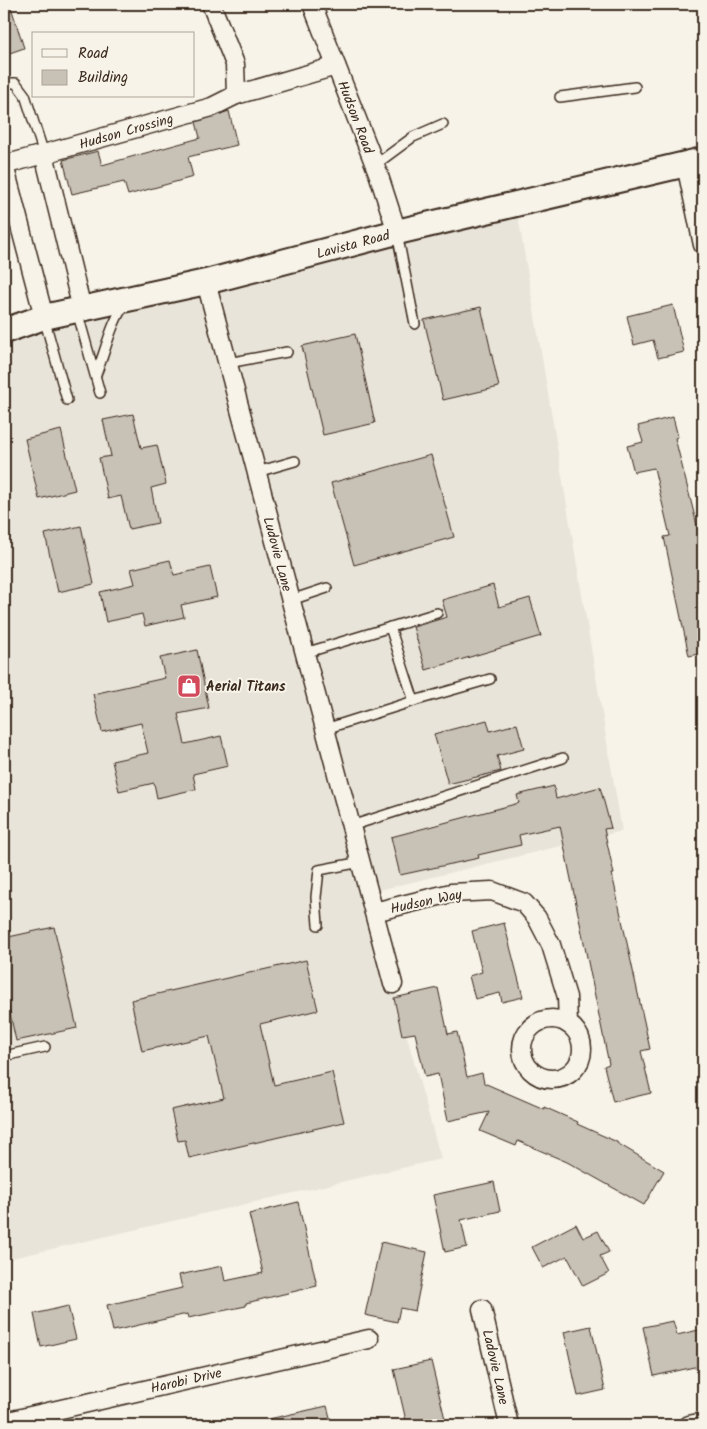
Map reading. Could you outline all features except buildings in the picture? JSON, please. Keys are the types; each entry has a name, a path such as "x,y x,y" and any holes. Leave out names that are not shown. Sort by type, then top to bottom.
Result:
{"main road":[{"name":"Lavista Road","path":"4,331 44,317 206,282 397,232 695,162"}],"street":[{"path":"211,4 235,64 236,95"},
{"name":"Hudson Road","path":"312,4 375,165 397,232"},
{"name":"Hudson Crossing","path":"4,165 212,107 236,95 336,66"},
{"path":"44,154 80,310"},
{"path":"695,162 703,246"},
{"path":"4,165 44,317"},
{"name":"Ludovie Lane","path":"206,282 351,826"},
{"name":"Hudson Way","path":"351,826 393,984"},
{"name":"Hudson Way","path":"374,912 451,893 492,891 524,903 537,918 551,945 567,997 568,1024"},
{"name":"Ladovie Lane","path":"482,1309 509,1425"},
{"name":"Harobi Drive","path":"4,1421 369,1339"},
{"path":"4,1421 5,1425"},
{"path":"688,1425 703,1422"}],"lane":[{"path":"4,82 16,83 25,95 44,154"},
{"path":"560,97 635,87"},
{"path":"375,165 413,137 443,124"},
{"path":"397,232 415,324"},
{"path":"96,374 106,350 115,317 128,299"},
{"path":"80,310 100,393"},
{"path":"44,317 68,400"},
{"path":"228,363 287,352"},
{"path":"257,472 296,461"},
{"path":"291,600 327,588"},
{"path":"305,653 437,613"},
{"path":"390,627 414,701"},
{"path":"325,729 490,679"},
{"path":"351,826 563,758"},
{"path":"318,925 316,897 319,870 360,862"},
{"path":"4,1056 44,1047"}],"shaded area":[{"path":"516,204 622,831 367,893 441,1159 4,1260 4,335"}],"place":[{"name":"Aerial Titans","path":"189,686"}]}
